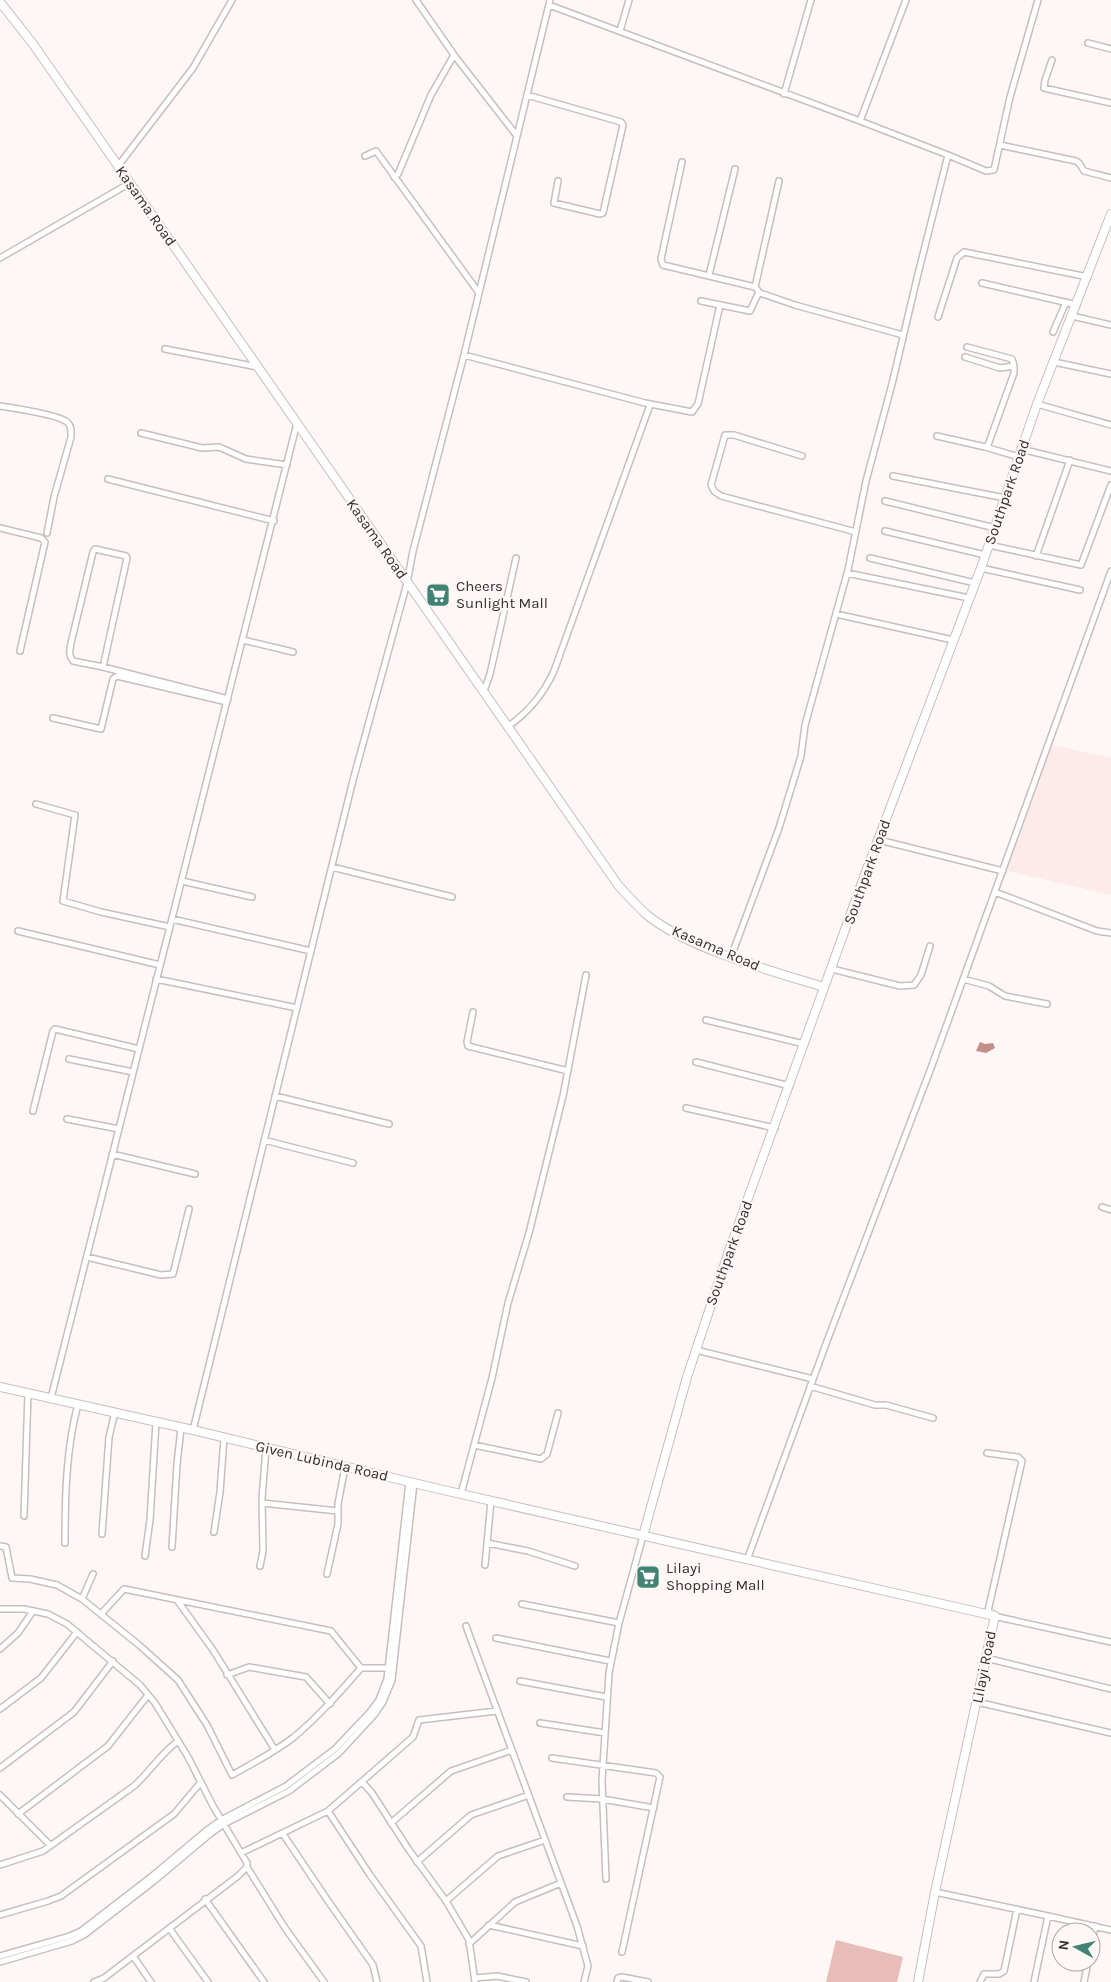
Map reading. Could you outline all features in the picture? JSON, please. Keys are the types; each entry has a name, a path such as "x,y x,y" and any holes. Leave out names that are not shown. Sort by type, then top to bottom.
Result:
{"street":[{"path":"118,166 193,68 232,0"},
{"path":"416,0 454,55 517,136"},
{"path":"620,31 629,0"},
{"path":"784,94 811,0"},
{"path":"860,121 906,0"},
{"path":"193,1430 332,867 407,583 412,551 464,356 549,2 620,31 991,172 996,166 1010,97 1038,0"},
{"name":"Kasama Road","path":"0,2 33,44 618,885 640,908 658,922 687,939 732,957 824,987"},
{"path":"1088,43 1111,48"},
{"path":"394,177 398,174 431,95 454,55"},
{"path":"1052,60 1044,88 1111,103"},
{"path":"527,95 621,122 623,125 603,213 600,214 554,203 558,181"},
{"path":"1000,144 1076,161 1084,171 1111,178"},
{"path":"365,156 376,151 479,293"},
{"path":"732,957 780,828 801,756 805,725 847,573 866,482 886,411 948,155"},
{"path":"682,162 661,262 663,265 709,274 755,287 759,292 795,306 903,335"},
{"path":"709,274 735,169"},
{"path":"755,287 779,180"},
{"path":"0,258 130,183"},
{"name":"Southpark Road","path":"643,1536 696,1350 730,1248 775,1128 824,987 986,555 1037,404 1111,214"},
{"path":"938,317 957,258 964,252 1088,277"},
{"path":"982,283 1077,305"},
{"path":"701,301 750,312 759,292"},
{"path":"1053,332 1066,302"},
{"path":"464,356 687,413 695,410 698,404 720,305"},
{"path":"1072,316 1111,325"},
{"path":"967,347 1012,359 1014,366 1012,379 988,445 985,447"},
{"path":"165,349 258,367"},
{"path":"965,357 1000,368 1014,366"},
{"path":"1054,362 1111,374"},
{"path":"1037,404 1111,425"},
{"path":"507,727 533,706 545,689 554,671 650,405"},
{"path":"0,406 66,421 71,427 71,437 54,497 47,533"},
{"path":"51,1398 156,979 288,466 297,423"},
{"path":"141,433 202,448 219,447 246,459 288,466"},
{"path":"802,456 734,435 725,435 711,485 720,496 856,532"},
{"path":"937,436 985,447 1070,460 1111,471"},
{"path":"1036,556 1070,460"},
{"path":"893,476 1005,498"},
{"path":"108,479 274,520"},
{"path":"989,545 1081,565 1111,485"},
{"path":"885,502 995,528"},
{"path":"0,528 41,538 45,542 20,651"},
{"path":"885,531 986,555"},
{"path":"103,667 127,558 126,556 95,549 92,552 69,652 72,661 103,667 228,701"},
{"path":"484,691 490,674 516,558"},
{"path":"870,558 975,583"},
{"path":"981,568 1080,590"},
{"path":"747,1560 810,1386 1003,871 1111,571"},
{"path":"847,573 969,598"},
{"path":"836,614 953,640"},
{"path":"244,640 293,652"},
{"path":"53,718 101,729 113,680 117,676 228,701"},
{"path":"36,804 75,815 63,901 100,912 170,928"},
{"path":"879,840 1003,871"},
{"path":"332,867 452,896"},
{"path":"182,881 252,897"},
{"path":"995,892 1097,931 1111,933"},
{"path":"172,919 311,951"},
{"path":"18,931 160,966"},
{"path":"832,969 900,986 914,986 921,975 930,946"},
{"path":"461,1494 492,1378 508,1303 529,1233 559,1113 586,975"},
{"path":"156,979 297,1008"},
{"path":"963,979 989,986 1006,996 1047,1004"},
{"path":"473,1012 467,1042 468,1046 568,1071"},
{"path":"706,1020 804,1044"},
{"path":"33,1111 55,1030 139,1049"},
{"path":"69,1059 133,1072"},
{"path":"696,1062 790,1086"},
{"path":"275,1096 389,1124"},
{"path":"686,1108 775,1128"},
{"path":"67,1119 119,1129"},
{"path":"264,1140 353,1163"},
{"path":"112,1154 195,1174"},
{"path":"1102,1208 1111,1210"},
{"path":"87,1257 161,1274 173,1274 189,1210"},
{"path":"696,1350 813,1379"},
{"path":"810,1386 874,1405 886,1405 933,1418"},
{"name":"Given Lubinda Road","path":"0,1387 193,1430 643,1536"},
{"path":"24,1516 28,1393"},
{"path":"65,1544 69,1455 78,1404"},
{"path":"102,1534 110,1437 114,1412"},
{"path":"474,1445 541,1459 547,1454 558,1414"},
{"path":"144,1556 150,1520 156,1422"},
{"path":"172,1547 181,1428"},
{"path":"214,1532 220,1492 224,1438"},
{"path":"260,1566 266,1448"},
{"path":"987,1453 1018,1457 1022,1461 988,1611 995,1616 1111,1642"},
{"path":"327,1574 338,1524 338,1511 345,1467"},
{"path":"0,1956 81,1931 223,1822 286,1786 335,1749 370,1712 378,1700 391,1668 412,1483"},
{"path":"485,1565 491,1501"},
{"path":"262,1503 338,1511"},
{"path":"606,1880 602,1799 606,1697 610,1661 643,1536"},
{"name":"Lilayi Road","path":"643,1536 995,1616 935,1892 918,1982"},
{"path":"487,1542 528,1551 575,1566"},
{"path":"0,1546 6,1547 12,1578 30,1579 57,1586 82,1599 178,1680 207,1725 232,1775 294,1737 330,1704 361,1668 391,1668"},
{"path":"82,1599 94,1574"},
{"path":"101,1614 124,1589 330,1631 361,1668"},
{"path":"177,1600 213,1650 275,1750"},
{"path":"522,1604 619,1623"},
{"path":"0,1609 34,1610 48,1614 77,1632 114,1661 140,1685 178,1741 245,1859 247,1867 285,1928 324,1982"},
{"path":"0,1649 18,1633 34,1610"},
{"path":"466,1626 577,1926 588,1966 584,1982"},
{"path":"0,1709 41,1678 77,1632"},
{"path":"496,1638 610,1661"},
{"path":"986,1658 1111,1688"},
{"path":"0,1768 74,1712 114,1661"},
{"path":"227,1675 250,1667 306,1677 330,1704"},
{"path":"520,1681 606,1697"},
{"path":"18,1814 108,1746 148,1695"},
{"path":"977,1702 1111,1733"},
{"path":"241,1853 284,1834 328,1811 413,1737 419,1720 496,1711"},
{"path":"540,1723 605,1733"},
{"path":"0,1865 33,1856 50,1845 134,1786 145,1777 166,1750 178,1741"},
{"path":"392,1823 451,1771 512,1750"},
{"path":"552,1758 659,1774 654,1808 622,1952"},
{"path":"0,1915 61,1896 174,1814 201,1782"},
{"path":"362,1782 372,1793 417,1862 446,1902 469,1944 475,1980 496,1976 526,1982"},
{"path":"0,1795 50,1845"},
{"path":"417,1862 471,1815 529,1795"},
{"path":"567,1797 602,1799 654,1808"},
{"path":"328,1811 370,1875 421,1946 427,1982"},
{"path":"0,1962 84,1936 223,1822"},
{"path":"284,1834 328,1902 373,1965 377,1982"},
{"path":"446,1902 498,1856 545,1840"},
{"path":"94,1982 104,1978 205,1899 238,1876 247,1867"},
{"path":"469,1944 515,1902 562,1883"},
{"path":"935,1892 1076,1922"},
{"path":"205,1899 264,1982"},
{"path":"980,1982 984,1974 999,1974 1004,1970 1017,1908"},
{"path":"1034,1982 1048,1916"},
{"path":"489,1925 582,1946"},
{"path":"169,1928 208,1982"},
{"path":"133,1956 152,1982"},
{"path":"617,1982 618,1978 622,1977 648,1982"}],"shaded area":[{"path":"1052,745 1111,758 1111,895 1004,870"},
{"path":"980,1042 985,1044 993,1043 995,1048 986,1053 976,1051"},
{"path":"836,1940 903,1957 897,1982 826,1982"}],"place":[{"name":"Cheers Sunlight Mall","path":"438,595"},
{"name":"Lilayi Shopping Mall","path":"648,1577"}]}
